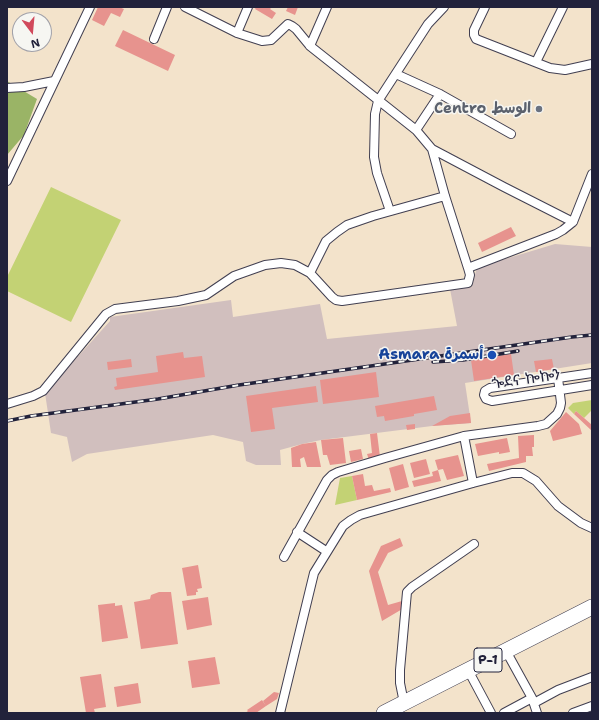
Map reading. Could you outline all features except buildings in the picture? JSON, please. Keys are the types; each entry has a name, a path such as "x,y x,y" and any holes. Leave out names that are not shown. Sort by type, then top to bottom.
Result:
{"highway":[{"name":"P-1","path":"384,713 592,607"}],"street":[{"path":"7,181 90,7"},
{"path":"154,39 167,7"},
{"path":"185,7 237,33 266,41 271,40 288,24 296,29 310,46 416,130 432,148 572,222"},
{"path":"237,33 248,7"},
{"path":"310,46 327,7"},
{"path":"390,211 377,173 374,157 375,114 378,101 428,24 444,7"},
{"path":"485,7 474,30 476,39 550,68 565,70 592,64"},
{"path":"536,62 563,7"},
{"path":"396,74 440,94 511,134"},
{"path":"7,88 24,87 54,81"},
{"path":"416,130 440,94"},
{"path":"7,404 33,396 43,391 106,314 116,309 178,301 206,295 234,276 265,265 281,263 295,265 310,273 332,297 342,302 468,283 470,275 445,196 432,148"},
{"path":"468,268 563,230 572,222 592,174"},
{"path":"310,273 326,242 347,225 390,211 445,196"},
{"name":"ጐደና ኰኰን","path":"592,373 490,388 485,391 484,395 486,399 492,401 592,385"},
{"path":"284,557 327,480 332,475 385,458 464,436 546,424 557,414 560,408 561,403 558,378"},
{"path":"464,436 473,483"},
{"path":"280,713 314,573 342,526 360,515 473,483 512,473 523,473 536,481 558,506 581,523 592,528"},
{"path":"297,532 326,551"},
{"path":"404,703 400,683 400,670 408,592 412,587 474,544"},
{"path":"506,651 538,713"},
{"path":"468,670 491,713"},
{"path":"504,713 592,676"},
{"path":"573,713 592,706"}],"shaded area":[{"path":"555,244 592,247 592,363 465,383 471,423 432,426 321,440 302,444 280,450 281,465 256,465 246,461 243,442 213,435 87,454 72,462 67,437 51,433 45,393 110,321 110,317 231,300 233,317 320,304 327,339 457,326 450,289 472,287 478,267"}],"green space":[{"path":"7,81 37,99 24,135 7,155"},
{"path":"51,187 121,220 71,322 7,291 7,277"},
{"path":"592,400 592,410 584,418 576,411 574,414 568,408 573,403"},
{"path":"352,476 357,500 335,505 340,478"}],"railway":[{"path":"7,421 31,416 158,399 239,385 592,335"},
{"path":"433,362 463,360 518,351"}],"place":[{"name":"Centro الوسط","path":"539,109"},
{"name":"Asmara أسمرة","path":"492,355"}]}
